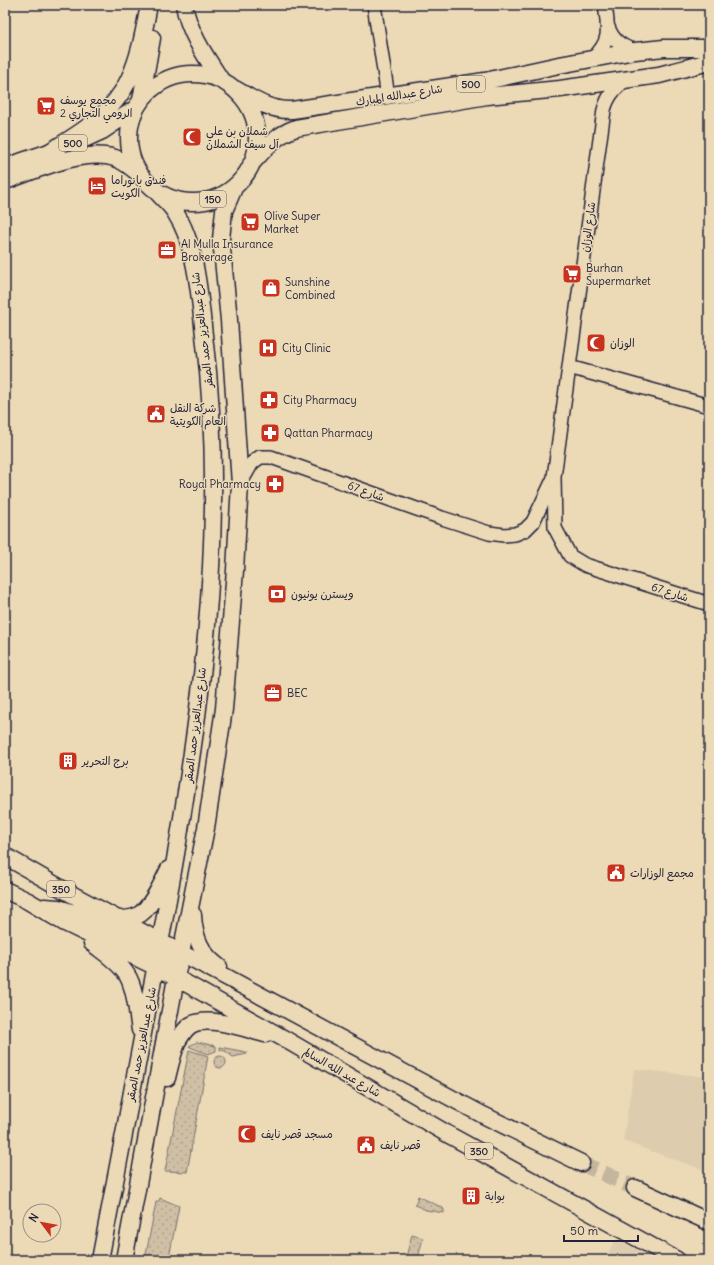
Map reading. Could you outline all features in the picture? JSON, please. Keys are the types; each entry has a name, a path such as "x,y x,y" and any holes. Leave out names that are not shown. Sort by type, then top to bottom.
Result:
{"main road":[{"path":"49,152 96,120 110,107 122,92 129,79 138,53 149,5"},
{"name":"150","path":"138,104 150,90 161,82 178,75 191,73 203,74 221,80 235,89 248,105 256,124 256,147 251,164 244,177 234,188 216,198 201,202 184,202 158,193 147,184 138,173 130,154 128,137 130,123 138,104 154,31 156,5"},
{"name":"150","path":"184,5 196,39 221,80"},
{"path":"664,48 673,58 673,66 668,73"},
{"name":"شارع عبدالله المبارك","path":"235,89 264,105 284,110 388,97 485,82 542,68 593,58 664,48 709,48"},
{"name":"شارع عبدالله المبارك","path":"251,164 272,140 287,131 296,128 487,96 545,91 625,80 668,73 709,62"},
{"path":"542,68 538,74 537,80 540,87 545,91"},
{"name":"500","path":"5,167 49,152 102,131 138,104"},
{"name":"500","path":"5,181 68,160 90,156 114,158 125,163 138,173"},
{"name":"شارع عبدالعزيز حمد الصقر","path":"124,1260 206,828 224,709 236,570 240,484 229,327 221,240 224,212 234,188"},
{"name":"شارع عبدالعزيز حمد الصقر","path":"100,1260 176,857 199,702 210,602 214,473 208,362 200,299 192,257 184,228 176,213 158,193"},
{"name":"شارع عبد الله السالم","path":"5,856 118,919 158,954 179,965 258,994 482,1115 580,1163"},
{"path":"118,919 136,916 145,911 176,857"},
{"path":"5,860 64,890"},
{"name":"شارع عبد الله السالم","path":"5,890 40,907 65,923 158,954 179,965 283,1038 451,1136 677,1260"},
{"path":"192,898 195,934 203,952 215,964 258,994"},
{"path":"40,907 58,908 77,914 158,954"},
{"path":"65,923 107,955 126,972 132,988 142,1039"},
{"path":"179,965 274,1014 300,1022 314,1024"},
{"path":"146,1142 178,1041 184,1030 191,1024 204,1021 214,1022 283,1038"},
{"path":"135,1074 145,1078 150,1086 136,1167 138,1190"},
{"path":"635,1188 709,1222"}],"street":[{"path":"374,5 388,97"},
{"path":"593,58 600,52 608,36 605,5"},
{"path":"608,27 611,35 617,43 635,52"},
{"name":"شارع الوزان","path":"585,565 570,556 555,528 554,477 604,110 607,98 625,80"},
{"path":"569,366 709,406"},
{"name":"شارع 67","path":"240,484 252,463 260,457 270,457 442,518 489,533 504,535"},
{"name":"شارع الوزان","path":"504,535 515,534 525,530 533,522 554,477"},
{"name":"شارع 67","path":"585,565 709,604"}],"shaded area":[{"path":"197,1042 216,1046 216,1051 208,1054 189,1046"},
{"path":"220,1047 246,1052 247,1054 233,1057 225,1051 220,1050"},
{"path":"189,1050 208,1056 187,1172 165,1171"},
{"path":"218,1056 222,1056 226,1062 222,1068 218,1068 214,1064 214,1060"},
{"path":"634,1069 709,1077 709,1172 623,1141"},
{"path":"418,1196 443,1208 444,1213 426,1210 415,1205"},
{"path":"160,1198 179,1206 169,1258 175,1259 145,1260 156,1202 159,1201"},
{"path":"412,1235 423,1238 418,1258 419,1260 405,1260"},
{"path":"616,1239 657,1260 604,1260"}],"tunnel":[{"path":"581,1163 635,1188"}],"place":[{"name":"مجمع يوسف الرومي التجاري 2","path":"46,106"},
{"name":"شملان بن علي آل سيف الشملان","path":"192,137"},
{"name":"فندق بانوراما الكويت","path":"97,186"},
{"name":"Olive Super Market","path":"250,222"},
{"name":"Al Mulla Insurance Brokerage","path":"167,250"},
{"name":"Burhan Supermarket","path":"572,274"},
{"name":"Sunshine Combined","path":"271,288"},
{"name":"الوزان","path":"596,343"},
{"name":"City Clinic","path":"268,348"},
{"name":"City Pharmacy","path":"269,400"},
{"name":"شركة النقل العام الكويتية","path":"156,414"},
{"name":"Qattan Pharmacy","path":"270,433"},
{"name":"Royal Pharmacy","path":"275,484"},
{"name":"ويسترن يونيون","path":"277,594"},
{"name":"BEC","path":"273,693"},
{"name":"برج التحرير","path":"68,761"},
{"name":"مجمع الوزارات","path":"616,873"},
{"name":"مسجد قصر نايف","path":"247,1134"},
{"name":"قصر نايف","path":"366,1145"},
{"name":"بوابة","path":"471,1196"}]}
